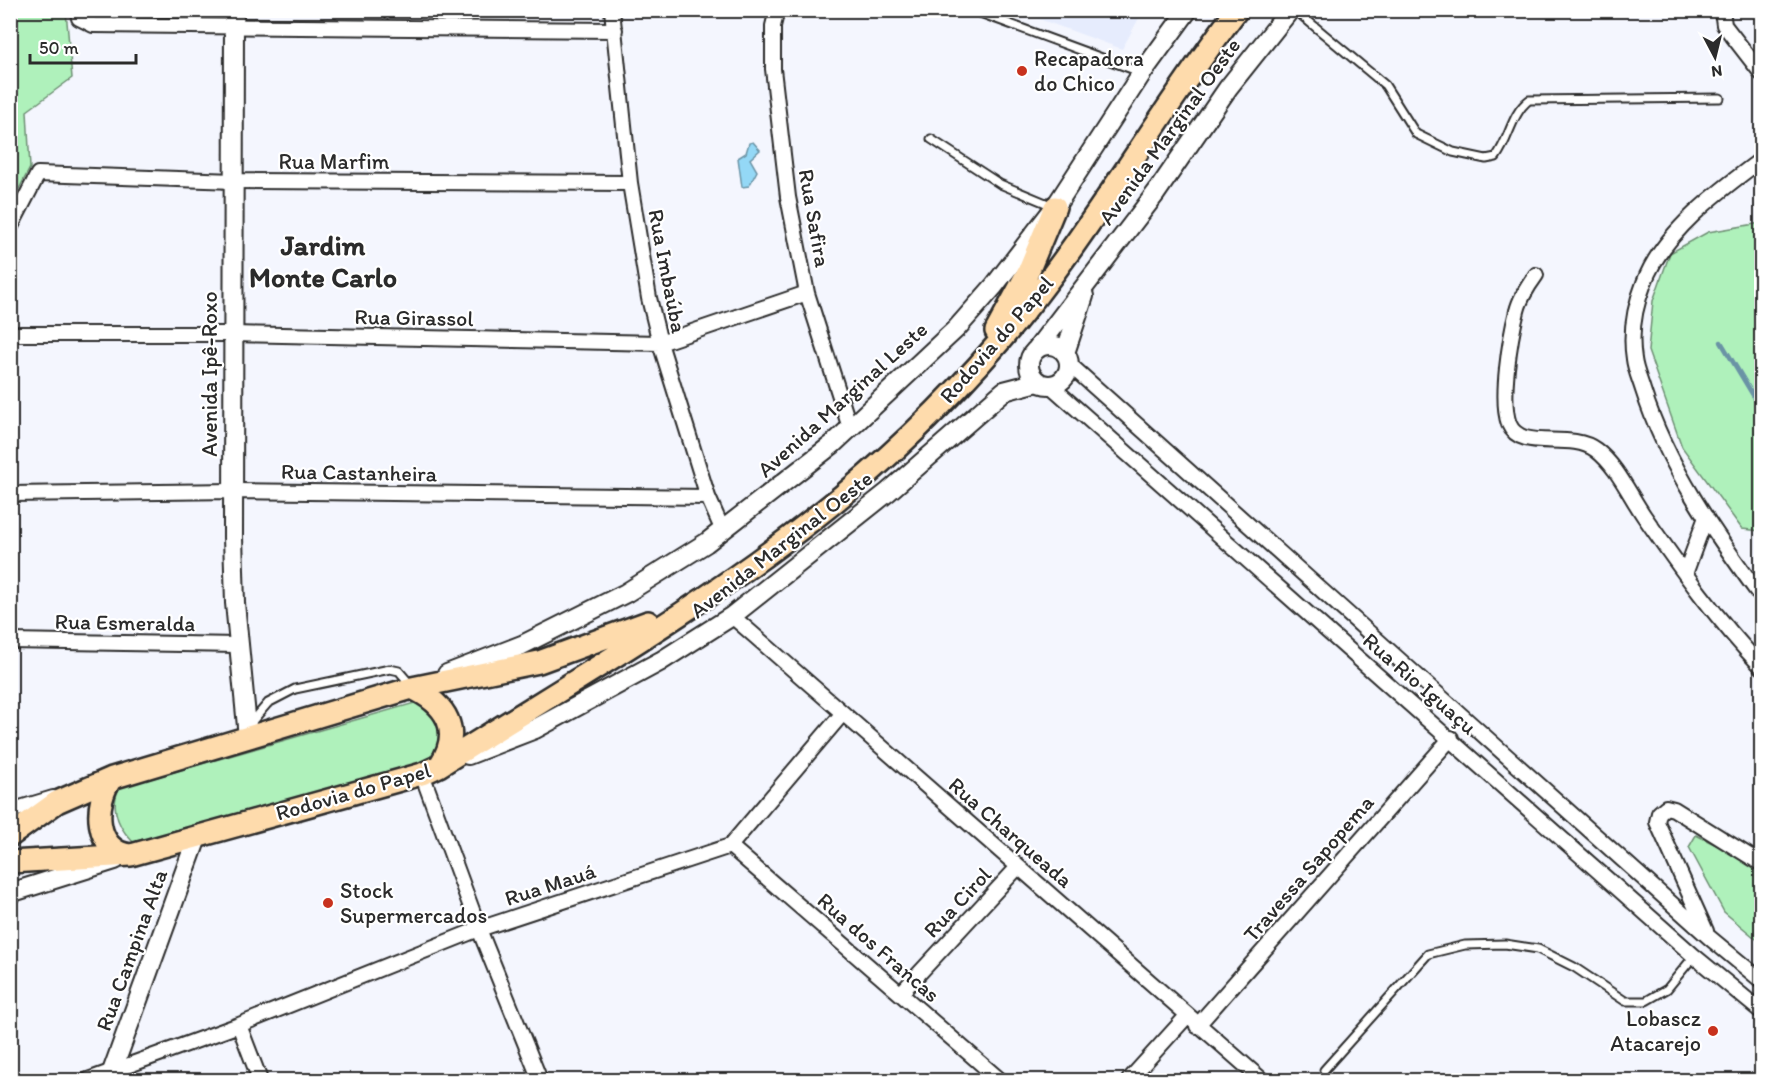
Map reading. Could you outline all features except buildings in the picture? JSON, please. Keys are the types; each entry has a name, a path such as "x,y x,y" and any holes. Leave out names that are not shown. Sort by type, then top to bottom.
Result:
{"main road":[{"name":"Avenida Marginal Leste","path":"412,688 522,645 626,592 723,531 850,428 957,328 1055,207 1142,73 1188,10"},
{"name":"Rodovia do Papel","path":"10,862 131,855 430,770 690,606 818,516 937,408 976,367 1041,291 1186,77 1237,10"},
{"name":"Avenida Marginal Oeste","path":"1036,350 1156,193 1247,63 1290,10"},
{"name":"Avenida Ipê-Roxo","path":"234,18 233,548 238,645 248,732"},
{"path":"976,367 1028,272 1055,207"},
{"name":"Avenida Marginal Oeste","path":"430,770 535,729 661,661 732,616 888,492 1004,391 1062,381 1090,280"},
{"path":"1044,384 1029,366 1036,350 1054,346 1067,358"},
{"name":"Rodovia do Papel","path":"10,836 57,802 112,778 248,732 412,688 539,662 690,606"},
{"path":"412,688 438,704 451,728 450,750 430,770"},
{"path":"112,778 106,786 99,808 103,834 112,847 122,854 131,855"},
{"name":"Rua Campina Alta","path":"111,1076 198,835"},
{"path":"10,893 131,855"}],"street":[{"path":"78,10 79,18 93,25 234,18 615,30"},
{"name":"Rua Imbaúba","path":"612,10 630,183 649,298 660,343 708,497 723,531"},
{"name":"Rua Safira","path":"777,10 772,47 778,122 788,197 807,293 850,428"},
{"path":"1722,10 1724,25 1761,74"},
{"path":"1761,159 1705,204 1670,239 1644,281 1634,319 1634,359 1652,419 1689,491 1761,598"},
{"name":"Rua Marfim","path":"10,228 38,174 234,181 630,183"},
{"path":"1536,275 1517,310 1505,406 1510,425 1518,437 1532,441 1551,439 1576,441 1596,450 1614,468 1685,574 1761,667"},
{"name":"Rua Girassol","path":"10,334 232,334 660,343 807,293"},
{"name":"Rua Rio Iguaçu","path":"1067,358 1710,938 1761,981"},
{"name":"Rua Rio Iguaçu","path":"1044,384 1451,738 1761,1012"},
{"name":"Rua Castanheira","path":"10,494 234,491 708,497"},
{"path":"1685,574 1706,517"},
{"name":"Rua Charqueada","path":"732,616 1262,1080"},
{"name":"Rua Esmeralda","path":"10,641 238,645"},
{"path":"730,846 843,713"},
{"name":"Travessa Sapopema","path":"1129,1080 1192,1021 1451,738"},
{"path":"430,770 479,929 540,1080"},
{"path":"10,812 112,778"},
{"path":"1710,938 1657,822 1659,813 1666,807 1674,809 1761,864"},
{"name":"Rua Mauá","path":"88,1080 111,1076 479,929 730,846"},
{"name":"Rua dos Francas","path":"730,846 1000,1080"},
{"name":"Rua Cirol","path":"901,993 1018,867"},
{"path":"240,1025 260,1080"}],"lane":[{"path":"972,10 1142,73"},
{"path":"1295,10 1385,85 1416,134 1440,147 1486,159 1497,156 1504,147 1520,107 1529,100 1720,98"},
{"path":"931,139 1017,193 1055,207"},
{"path":"248,732 268,703 295,688 390,669 406,676 412,688"},
{"path":"1324,1070 1428,954 1465,945 1504,944 1538,949 1574,967 1625,1001 1646,1001 1667,989 1695,956"}],"shaded area":[{"path":"1017,11 1143,11 1122,49"}],"green space":[{"path":"11,10 66,11 72,78 27,111 30,168 11,204"},
{"path":"1762,223 1761,531 1742,529 1682,447 1648,351 1653,301 1670,253 1708,232"},
{"path":"418,702 438,717 443,760 138,846 126,834 118,820 115,804 119,788"},
{"path":"1696,835 1761,867 1761,943 1724,912 1689,847"}],"water":[{"path":"753,142 760,150 750,159 757,171 749,186 742,187 738,158 746,153 749,143"}],"waterway":[{"path":"1721,342 1762,410"}],"place":[{"name":"Recapadora do Chico","path":"1022,71"},
{"name":"Stock Supermercados","path":"328,903"},
{"name":"Lobascz Atacarejo","path":"1713,1031"}],"district":[{"name":"Jardim Monte Carlo","path":"323,261"}]}
